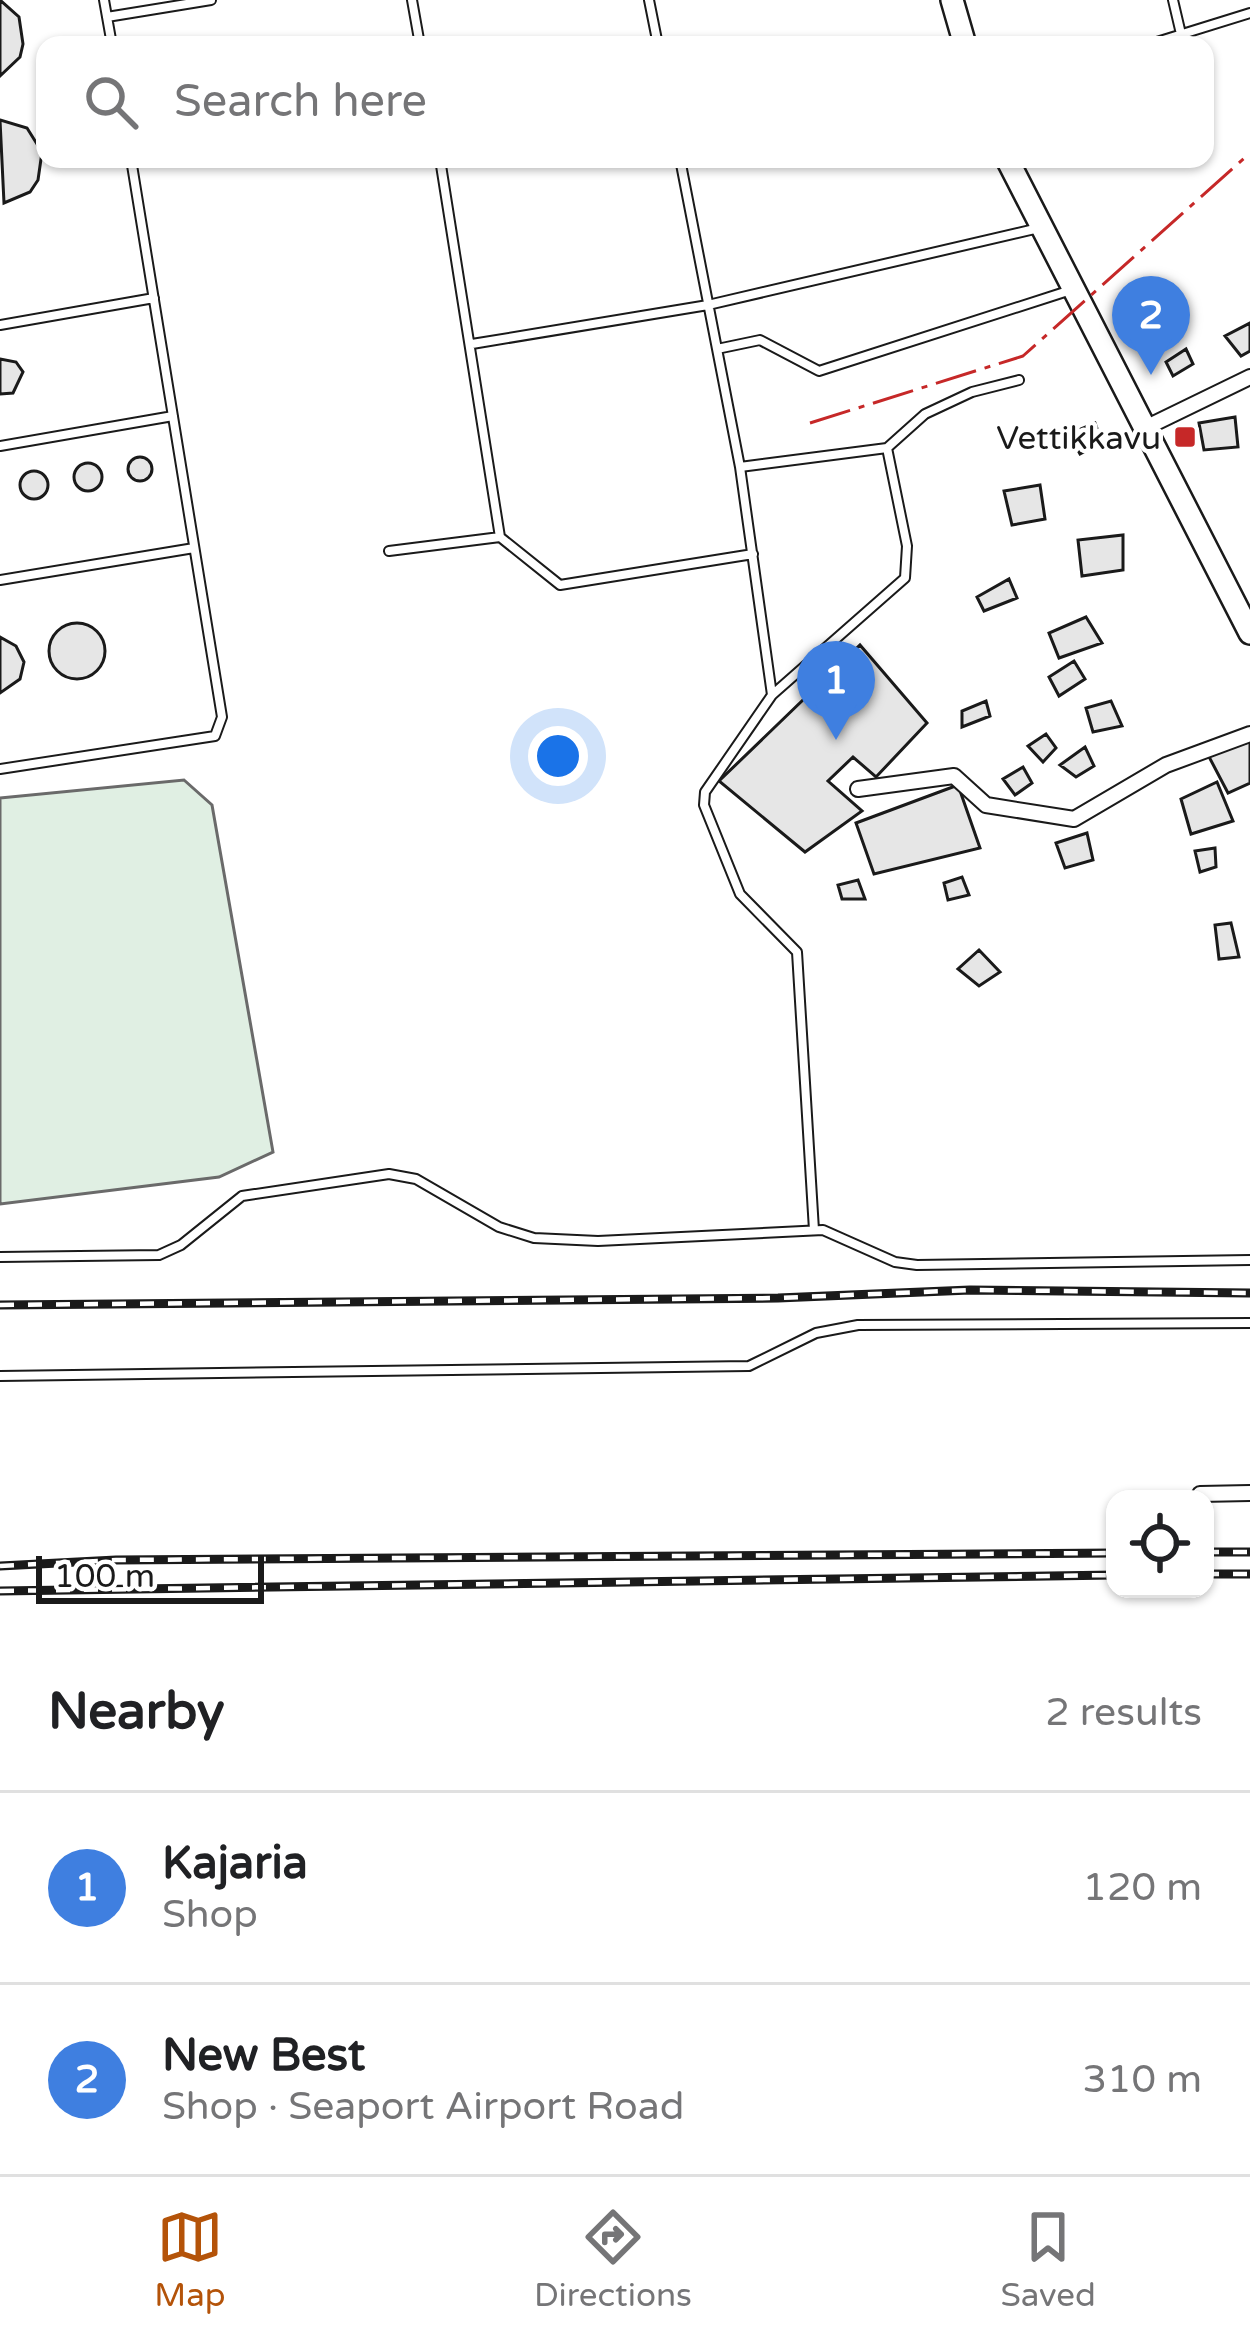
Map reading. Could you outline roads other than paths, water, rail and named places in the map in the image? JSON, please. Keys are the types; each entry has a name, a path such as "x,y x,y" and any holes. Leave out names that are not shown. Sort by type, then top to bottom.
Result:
{"main road":[{"path":"952,0 962,36"},
{"path":"1011,168 1250,634"}],"street":[{"path":"1143,429 1250,376"},
{"path":"858,789 954,776 986,805 1074,819 1166,765 1250,734"},
{"path":"1214,1494 1250,1493"}],"lane":[{"path":"104,0 110,36"},
{"path":"107,17 211,0"},
{"path":"412,0 418,36"},
{"path":"649,0 656,36"},
{"path":"1173,0 1181,34"},
{"path":"1175,36 1250,13"},
{"path":"0,769 215,736 222,717 132,168"},
{"path":"442,168 500,537 560,585 753,554"},
{"path":"682,168 740,467 772,695"},
{"path":"472,344 708,305 1041,228"},
{"path":"717,350 760,340 819,371 1071,290"},
{"path":"0,325 154,298"},
{"path":"740,467 887,448 925,414 972,392 1019,380"},
{"path":"0,446 173,416"},
{"path":"814,1230 797,952 740,894 704,806 706,792 772,695 905,578 907,546 887,448"},
{"path":"389,551 500,537"},
{"path":"0,580 194,548"},
{"path":"0,1257 159,1255 182,1245 242,1196 388,1174 431,1186 500,1227 550,1241 814,1230 917,1265 1250,1260"},
{"path":"0,1376 749,1366 816,1333 858,1325 1250,1323"}],"railway":[{"path":"0,1305 778,1298 970,1290 1250,1293"},
{"path":"1214,1552 1250,1552"},
{"path":"0,1566 116,1560 1106,1553"},
{"path":"1214,1574 1250,1574"},
{"path":"0,1591 1106,1575"}],"place":[{"name":"New Best","path":"1151,375"},
{"name":"Vettikkavu","path":"1185,437"},
{"name":"Kajaria","path":"836,740"}]}
